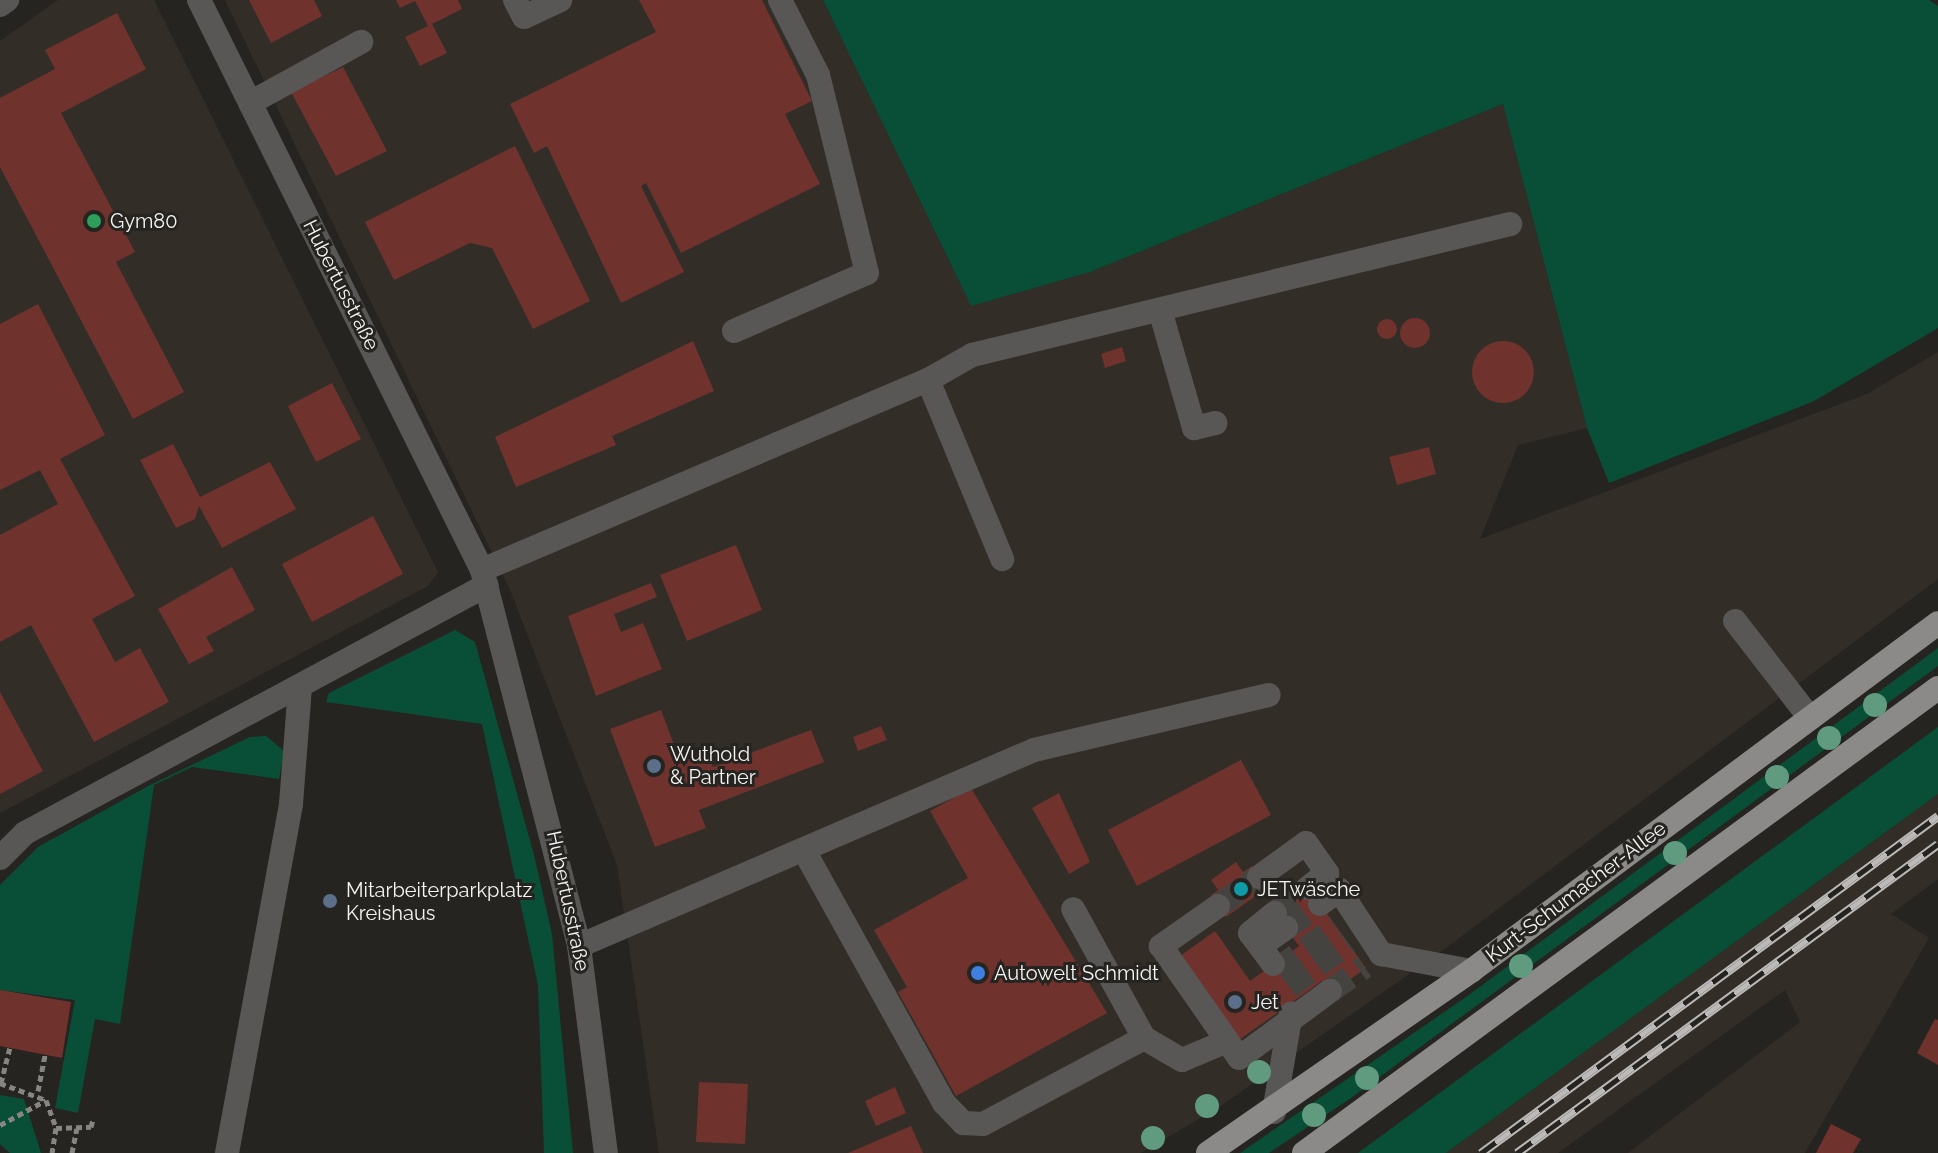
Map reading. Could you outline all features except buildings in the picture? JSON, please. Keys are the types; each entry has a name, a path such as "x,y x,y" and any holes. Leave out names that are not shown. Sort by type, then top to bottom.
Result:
{"main road":[{"name":"Kurt-Schumacher-Allee","path":"1208,1153 1274,1112 1471,971 1938,623"},
{"path":"1304,1153 1938,688"}],"street":[{"path":"0,5 7,0"},
{"name":"Hubertusstraße","path":"199,0 484,578 579,946 600,1080 606,1153"},
{"path":"515,0 524,17 560,0"},
{"path":"734,331 867,273 818,75 780,0"},
{"path":"250,103 361,42"},
{"path":"0,858 25,833 300,687 484,578 928,380 972,355 1103,326 1510,224"},
{"path":"1160,310 1194,428 1215,423"},
{"path":"928,380 1002,559"},
{"path":"1735,621 1810,718"},
{"path":"227,1153 291,804 300,687"},
{"path":"579,946 806,854 1034,750 1269,695"},
{"path":"1259,877 1306,843 1327,873 1314,896 1339,890 1350,928 1373,960 1471,971"},
{"path":"806,854 944,1103 963,1123 983,1124 1144,1038"},
{"path":"1218,906 1161,946 1239,1058 1291,1013 1330,991"},
{"path":"1073,909 1144,1038 1182,1060 1227,1041"},
{"path":"1267,955 1250,933 1280,921"},
{"path":"1274,1112 1291,1013"},
{"name":"Hubertusstraße","path":"600,1080 621,1153"}],"path":[{"path":"10,1048 1,1083 38,1091 46,1100 56,1128 52,1153"},
{"path":"38,1091 45,1055"},
{"path":"0,1125 46,1100"},
{"path":"56,1128 91,1127 93,1119"},
{"path":"72,1153 77,1128"}],"shaded area":[{"path":"58,0 154,0 438,572 428,586 0,813 0,41"},
{"path":"225,0 823,0 971,306 1090,272 1503,104 1587,428 1518,445 1480,539 1867,394 1938,352 1938,579 1439,953 1219,1107 1141,1153 659,1153 617,865 510,590"},
{"path":"1938,794 1938,879 1891,914 1929,938 1805,1153 1628,1153 1800,1022 1785,990 1558,1153 1446,1153"}],"green space":[{"path":"823,0 1929,0 1938,6 1938,328 1814,401 1609,483 1587,428 1503,104 1090,272 971,306"},
{"path":"455,630 475,642 534,855 552,934 573,1153 544,1153 538,985 482,724 326,702 329,693"},
{"path":"1938,648 1938,666 1351,1098 1269,1153 1240,1153 1466,997"},
{"path":"1938,727 1938,794 1446,1153 1358,1153"},
{"path":"266,736 284,751 279,779 192,767 154,785 120,1024 95,1019 78,1113 55,1108 75,1000 0,990 0,885 38,847 150,785 250,737"},
{"path":"0,1095 24,1099 41,1153 10,1153 0,1144"}],"tunnel":[{"path":"1218,906 1259,877"},
{"path":"1275,913 1308,888"},
{"path":"1286,928 1320,904"},
{"path":"1277,970 1336,927"},
{"path":"1289,987 1348,943"},
{"path":"1330,991 1364,967"}],"railway":[{"path":"1481,1153 1938,816"},
{"path":"1517,1153 1938,844"}],"place":[{"name":"Gym80","path":"94,221"},
{"name":"Wuthold & Partner","path":"654,766"},
{"name":"JETwäsche","path":"1241,889"},
{"name":"Mitarbeiterparkplatz Kreishaus","path":"330,901"},
{"name":"Autowelt Schmidt","path":"978,973"},
{"name":"Jet","path":"1235,1002"}]}
